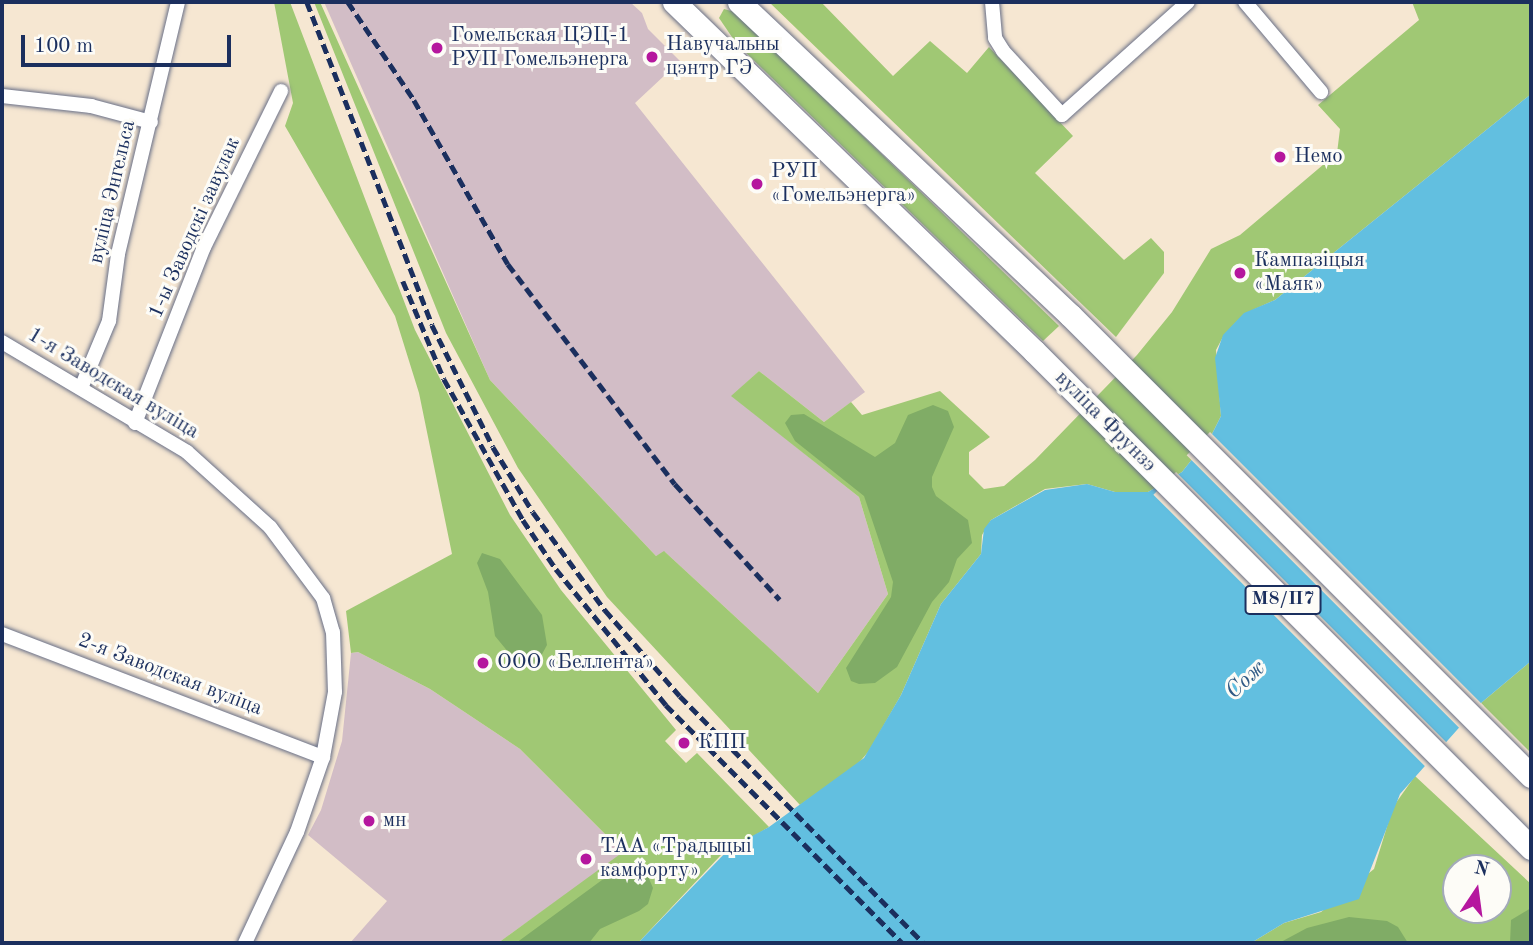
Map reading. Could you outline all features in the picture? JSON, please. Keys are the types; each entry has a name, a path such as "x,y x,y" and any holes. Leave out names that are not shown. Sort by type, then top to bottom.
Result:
{"main road":[{"name":"вуліца Фрунзэ","path":"674,2 1034,351 1531,848"},
{"name":"М8/П7","path":"743,4 1070,315 1531,776"}],"street":[{"name":"вуліца Энгельса","path":"81,388 110,321 118,254 177,2"},
{"path":"992,2 996,38 1003,51 1062,115 1188,2"},
{"path":"1245,2 1321,92"},
{"name":"1-ы Заводскі завулак","path":"135,423 205,247 281,91"},
{"path":"2,96 91,106 151,122"},
{"name":"1-я Заводская вуліца","path":"2,342 187,452 261,519 323,598 333,632 335,692 323,757 297,832 245,943"},
{"name":"2-я Заводская вуліца","path":"2,634 323,757"}],"shaded area":[{"path":"324,2 630,2 642,13 648,29 680,61 635,103 865,392 824,422 759,371 732,396 859,497 888,594 818,693 665,552 656,556 490,380"},
{"path":"358,652 430,689 520,749 624,853 498,943 350,943 387,901 308,835 321,810 342,741 351,653"}],"green space":[{"path":"274,2 290,2 415,330 510,515 561,590 676,730 665,741 686,763 697,753 769,827 721,855 638,943 498,943 623,852 520,749 430,689 358,652 351,653 346,611 452,554 419,393 395,316 285,126 293,103"},
{"path":"314,2 320,2 490,380 656,556 664,551 818,693 888,594 859,497 731,396 759,371 824,422 851,402 862,415 940,391 990,437 969,452 969,474 984,489 1004,486 1035,460 1137,355 1172,312 1211,249 1240,235 1337,153 1340,129 1318,105 1419,20 1412,2 1531,2 1531,94 1275,300 1244,314 1224,335 1216,350 1221,416 1212,434 1182,472 1148,492 1115,492 1087,484 1045,489 991,520 982,535 981,554 941,604 901,695 869,751 857,765 800,805 607,597 518,468 446,333"},
{"path":"769,2 821,2 893,76 930,41 967,73 989,47 1073,136 1035,173 1124,260 1151,238 1164,252 1164,273 1116,337"},
{"path":"724,9 735,12 1059,326 1043,341 736,43 719,18"},
{"path":"933,405 948,411 954,427 932,477 932,487 936,496 968,520 972,543 957,559 949,582 932,602 897,667 875,683 859,684 851,681 846,668 891,597 893,582 864,496 795,441 785,423 791,415 804,414 875,457 895,443 908,415"},
{"path":"482,553 500,559 542,615 547,645 535,667 519,665 495,636 488,592 477,563"},
{"path":"1531,661 1531,753 1481,703"},
{"path":"1415,776 1499,854 1442,854 1442,924 1512,924 1512,866 1531,884 1531,943 1251,943 1284,923 1321,912 1374,869 1393,807"},
{"path":"634,868 647,874 653,888 648,904 600,929 589,943 516,943 602,880"},
{"path":"1531,908 1531,943 1510,943 1512,919"},
{"path":"1349,917 1387,921 1398,927 1408,943 1279,943 1307,928"}],"water":[{"name":"Сож","path":"1531,94 1531,661 1481,703 1400,794 1359,899 1284,923 1251,943 638,943 731,847 769,827 864,758 901,695 941,604 981,554 984,529 991,520 1045,490 1087,484 1115,492 1148,492 1182,472 1212,434 1221,416 1215,358 1223,335 1244,313 1275,300"}],"pier":[{"path":"1210,432 1484,706 1460,729 1187,455"},
{"path":"1176,472 1448,744 1426,767 1153,495"}],"railway":[{"path":"307,2 432,325 493,447 533,512 605,610 680,696 924,943"},
{"path":"348,2 414,100 508,264 675,484 780,600"},
{"path":"403,281 444,379 523,520 556,569 666,705 902,943"}],"place":[{"name":"Гомельская ЦЭЦ-1 РУП Гомельэнерга","path":"437,48"},
{"name":"Навучальны цэнтр ГЭ","path":"652,57"},
{"name":"Немо","path":"1280,157"},
{"name":"РУП «Гомельэнерга»","path":"757,184"},
{"name":"Кампазіцыя «Маяк»","path":"1240,273"},
{"name":"ООО «Беллента»","path":"483,663"},
{"name":"КПП","path":"684,743"},
{"name":"мн","path":"369,821"},
{"name":"ТАА «Традыцыі камфорту»","path":"586,859"}]}
